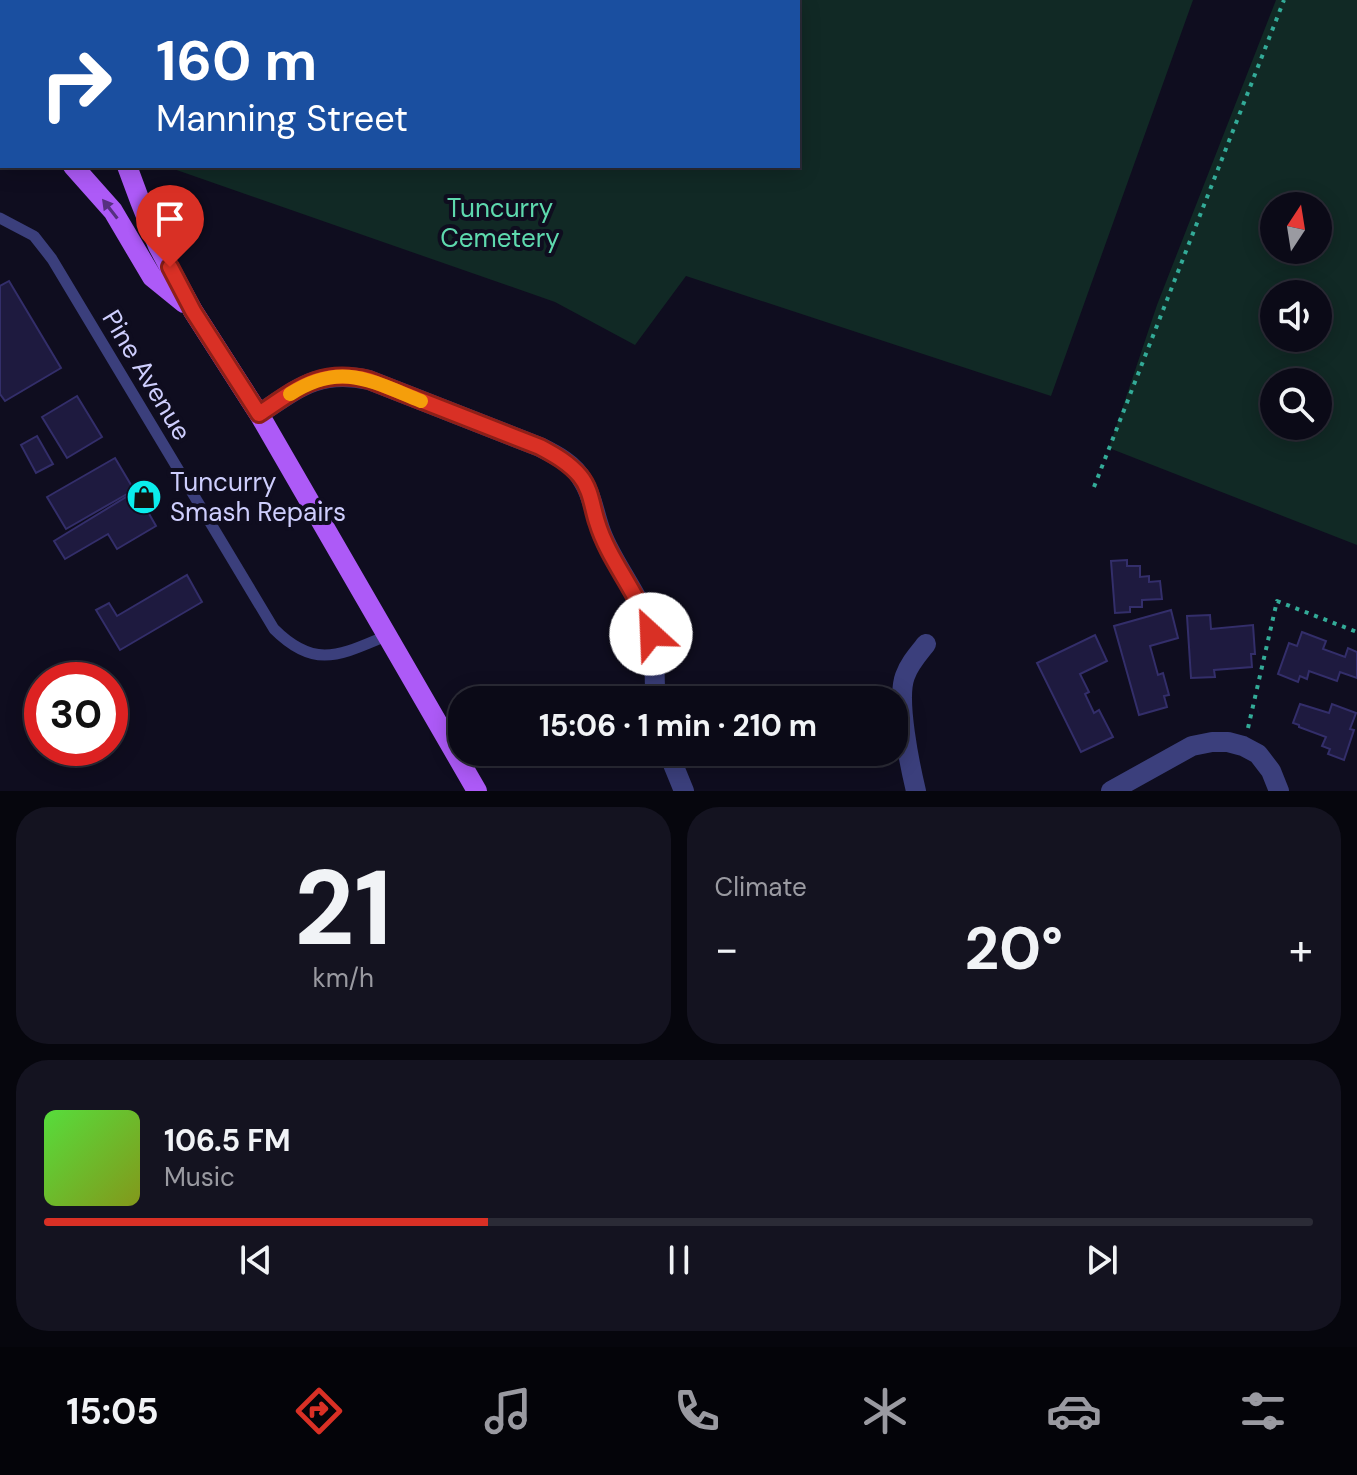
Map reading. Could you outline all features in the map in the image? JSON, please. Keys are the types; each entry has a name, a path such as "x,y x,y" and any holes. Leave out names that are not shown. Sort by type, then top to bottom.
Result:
{"main road":[{"path":"75,168 113,211 152,277 193,311"},
{"path":"128,168 158,246 193,311 259,414 477,791"}],"street":[{"path":"259,414 307,384 336,376 352,376 540,447 563,460 582,478 590,493 598,525 615,564 648,621 655,649 656,686"},
{"path":"916,791 901,700 904,678 912,661 926,644"},
{"path":"1111,791 1192,746 1212,742 1228,742 1258,754 1271,771 1279,791"},
{"path":"674,766 684,791"}],"lane":[{"name":"Pine Avenue","path":"0,218 34,236 52,259 274,629 287,643 324,655 342,654 386,636"}],"path":[{"path":"1094,487 1284,0"},
{"path":"1243,746 1277,601 1357,632"}],"green space":[{"name":"Tuncurry Cemetery","path":"800,0 1193,0 1051,396 686,276 635,345 555,302 171,168 800,168"},
{"path":"1276,0 1357,0 1357,545 1109,448 1157,305"}],"building":[{"path":"9,281 61,368 5,401 0,394 0,286"},
{"path":"77,396 102,437 67,458 42,417"},
{"path":"37,436 53,464 36,473 21,445"},
{"path":"115,458 134,490 66,529 47,497"},
{"path":"136,491 156,526 117,549 108,534 65,559 54,541"},
{"path":"1127,560 1127,566 1140,566 1140,577 1149,576 1149,582 1160,581 1162,599 1142,600 1142,607 1130,607 1130,612 1115,613 1111,561"},
{"path":"187,575 202,602 120,650 96,610 109,603 117,616"},
{"path":"1171,610 1178,638 1150,646 1158,675 1163,673 1169,695 1164,696 1167,707 1139,715 1114,626"},
{"path":"1210,615 1211,629 1253,625 1255,654 1251,654 1252,667 1214,670 1215,677 1191,678 1187,616"},
{"path":"1302,632 1326,641 1323,649 1345,657 1348,648 1357,652 1357,678 1340,672 1337,681 1309,671 1307,679 1300,676 1298,682 1278,674 1289,643 1297,646"},
{"path":"1095,635 1107,661 1080,674 1094,713 1099,710 1113,737 1081,752 1037,663"},
{"path":"1300,704 1329,713 1332,704 1356,713 1344,760 1328,754 1330,749 1322,746 1326,737 1293,723"}],"slow traffic":[{"path":"290,394 321,379 352,376 421,401"}],"place":[{"name":"Tuncurry Smash Repairs","path":"144,497"}],"route":[{"path":"170,267 193,311 259,414 307,384 336,376 352,376 540,447 570,465 590,493 598,525 615,564 648,621 651,634"}]}
